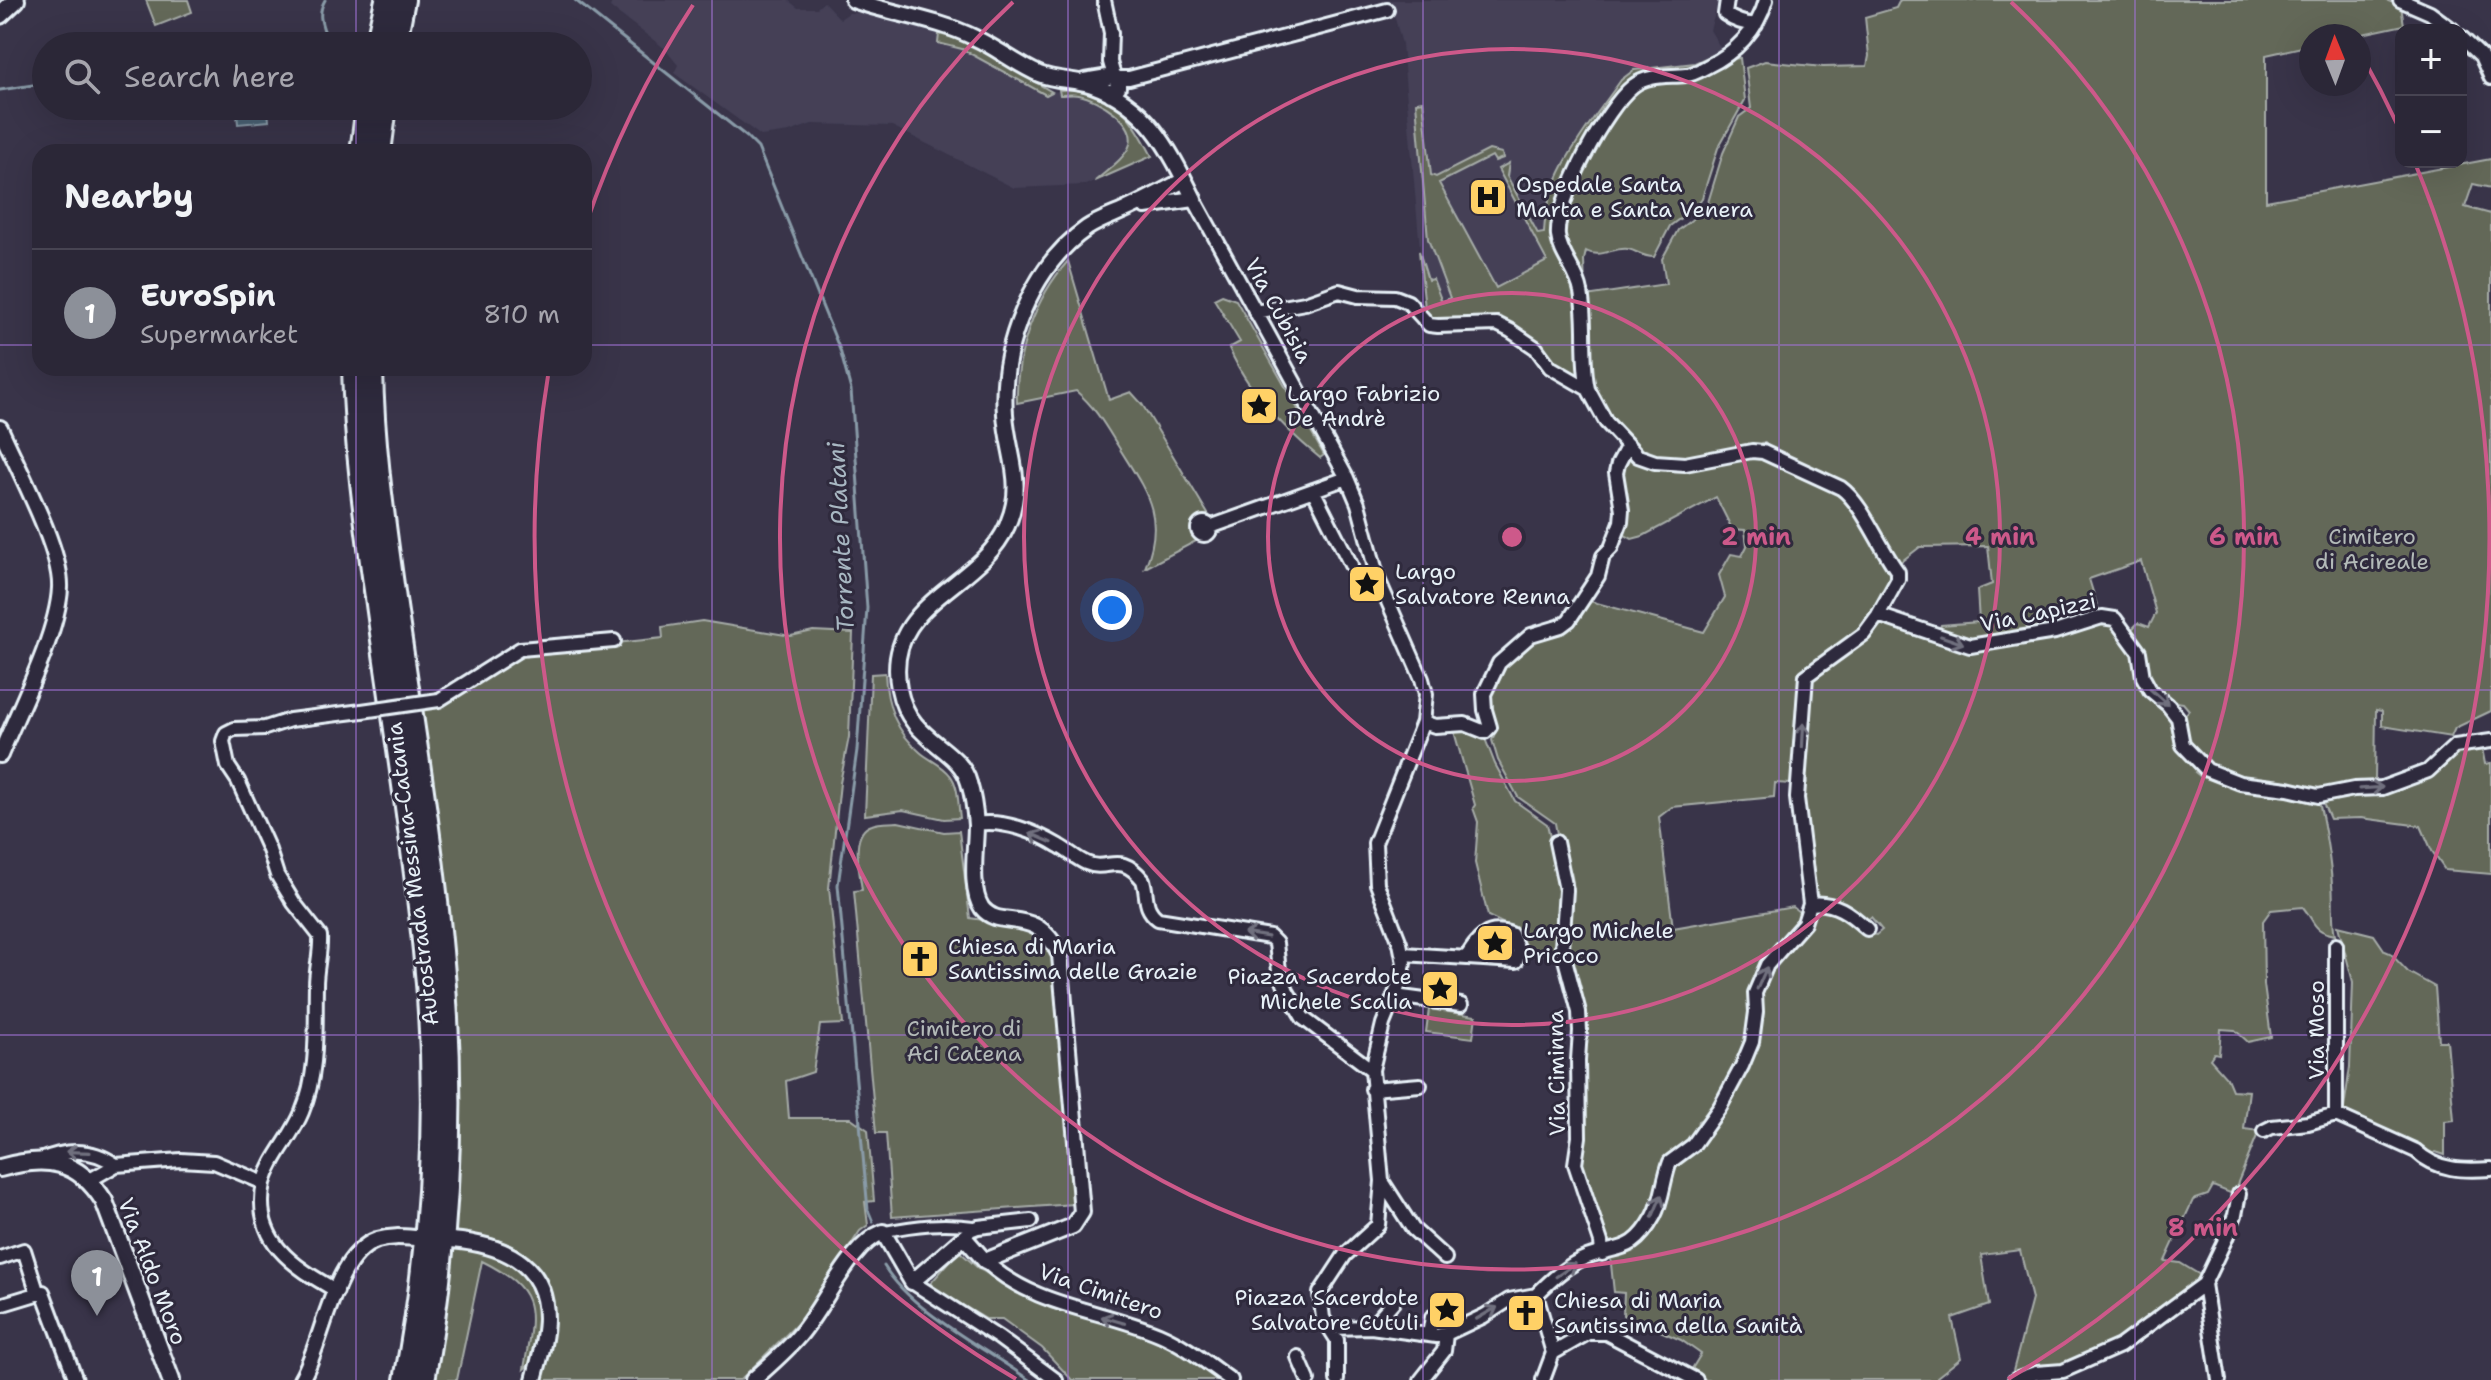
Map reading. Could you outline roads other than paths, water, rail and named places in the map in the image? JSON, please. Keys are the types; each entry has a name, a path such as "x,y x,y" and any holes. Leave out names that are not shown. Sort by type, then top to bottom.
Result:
{"highway":[{"path":"380,32 387,0"},
{"path":"397,32 403,0"},
{"path":"363,144 366,120"},
{"path":"380,144 383,120"},
{"name":"Autostrada Messina-Catania","path":"354,376 368,534 421,918 430,1027 432,1102 428,1219 406,1380"},
{"name":"Autostrada Messina-Catania","path":"372,376 378,478 437,916 447,1026 449,1101 444,1220 423,1380"}],"main road":[{"path":"0,15 16,0"},
{"path":"0,1168 38,1161 67,1165 90,1180"},
{"name":"Via Aldo Moro","path":"90,1180 104,1201 171,1380"}],"street":[{"path":"853,0 975,37 1030,71 1046,77 1076,81 1113,80 1387,10"},
{"path":"1104,0 1111,33 1113,80"},
{"path":"1727,0 1725,14 1749,25 1756,24"},
{"path":"1331,1328 1371,1327 1429,1335 1446,1334 1509,1300 1536,1295 1569,1266 1633,1244 1654,1216 1670,1162 1693,1145 1720,1107 1742,1066 1752,1042 1755,993 1767,965 1804,923 1810,904 1797,798 1806,676 1864,634 1898,579 1898,572 1852,496 1763,452 1752,451 1685,464 1655,462 1638,456 1627,447 1606,422 1588,389 1583,366 1582,294 1558,239 1561,211 1568,188 1610,115 1634,85 1663,75 1688,75 1727,57 1756,24 1766,0"},
{"path":"2400,0 2430,13 2445,24"},
{"path":"2467,43 2481,56 2491,78"},
{"name":"Via Cubisia","path":"1113,80 1134,108 1149,121 1174,157 1347,478 1358,504 1378,579 1422,679 1426,694 1423,722"},
{"path":"985,1261 1073,1226 1082,1212 1060,955 1054,942 1031,922 990,914 983,909 976,890 976,824 968,779 962,767 921,732 905,709 898,685 900,655 904,639 917,615 990,553 1006,528 1017,481 1005,415 1008,353 1016,327 1049,264 1059,251 1088,227 1184,180"},
{"path":"1125,210 1194,199"},
{"path":"1255,312 1305,303 1332,291 1358,296 1395,297 1408,302 1429,325 1469,327 1497,324 1536,348 1550,367 1588,389"},
{"path":"0,428 53,550 60,588 46,645 0,755"},
{"path":"1337,1380 1337,1340 1323,1318 1320,1293 1345,1255 1378,1225 1382,1181 1372,1070 1383,1024 1403,970 1403,954 1377,884 1375,843 1423,722 1435,726 1465,724 1485,732 1490,727 1484,694 1499,663 1531,635 1561,626 1569,620 1598,576 1603,556 1611,548 1621,522 1616,473 1627,447"},
{"path":"1210,527 1347,478"},
{"path":"1313,490 1351,565"},
{"name":"Via Capizzi","path":"1878,615 1970,646 2055,632 2102,617 2115,619 2139,652 2143,677 2150,690 2178,718 2183,745 2207,770 2240,783 2318,796 2354,789 2382,788 2428,771 2455,746 2491,741"},
{"path":"337,1291 298,1269 283,1256 270,1236 265,1218 264,1183 275,1157 301,1114 311,1086 316,1046 320,936 277,875 269,850 226,761 223,741 226,733 234,729 265,728 290,720 439,700 520,649 614,641"},
{"path":"976,824 989,821 1023,830 1055,843 1093,865 1121,863 1130,867 1143,880 1149,913 1158,919 1270,937 1276,943 1279,971 1287,991 1303,1018 1372,1070"},
{"name":"Via Ciminna","path":"1556,842 1566,890 1562,948 1579,1012 1579,1137 1575,1164 1601,1242 1602,1254"},
{"path":"1810,904 1822,902 1847,910 1867,929"},
{"name":"Via Moso","path":"2336,945 2336,1115"},
{"path":"1403,954 1466,958"},
{"path":"1395,996 1461,1005"},
{"path":"1372,1089 1420,1085"},
{"path":"2264,1131 2336,1115 2416,1151 2426,1161 2459,1171 2491,1169"},
{"path":"38,1161 54,1153 78,1151 103,1156 116,1165"},
{"path":"90,1180 116,1165 181,1160 214,1162 264,1183"},
{"path":"1382,1181 1413,1229 1445,1258"},
{"path":"2015,1380 2036,1373 2063,1371 2120,1346 2204,1284 2226,1238 2239,1194"},
{"path":"753,1380 798,1337 818,1312 859,1247 869,1238 914,1225 950,1222 978,1227 1031,1221"},
{"path":"912,1282 978,1227"},
{"path":"883,1232 912,1282 999,1338 1056,1380"},
{"path":"301,1380 350,1261 374,1241 391,1237 415,1238"},
{"name":"Via Cimitero","path":"964,1237 998,1273 1045,1299 1159,1334 1231,1380"},
{"path":"451,1240 483,1243 504,1250 520,1261 533,1276 542,1296 546,1318 534,1380"},
{"path":"0,1258 24,1250 38,1294"},
{"path":"2204,1284 2219,1380"},
{"path":"0,1305 43,1292 76,1380"},
{"path":"1536,1295 1553,1353 1543,1380"},
{"path":"1371,1327 1394,1301"},
{"path":"1429,1335 1432,1317 1439,1314"},
{"path":"1553,1353 1588,1333 1606,1333 1696,1380"},
{"path":"1421,1380 1444,1351 1446,1334"},
{"path":"1298,1357 1308,1380"}],"water":[{"path":"238,120 269,120 269,121 238,124"}],"waterway":[{"name":"Torrente Platani","path":"325,0 321,12 325,32"},
{"name":"Torrente Platani","path":"575,0 758,148 840,350 851,390 867,608 857,750 838,885 868,1210 873,1222"},
{"name":"Torrente Platani","path":"0,90 32,85"},
{"name":"Torrente Platani","path":"884,1266 896,1283 931,1314 1029,1380"}],"place":[{"name":"Ospedale Santa Marta e Santa Venera","path":"1488,197"},
{"name":"Largo Fabrizio De Andrè","path":"1259,406"},
{"name":"Largo Salvatore Renna","path":"1367,584"},
{"name":"Largo Michele Pricoco","path":"1495,943"},
{"name":"Chiesa di Maria Santissima delle Grazie","path":"920,959"},
{"name":"Piazza Sacerdote Michele Scalia","path":"1440,989"},
{"name":"Piazza Sacerdote Salvatore Cutuli","path":"1447,1310"},
{"name":"Chiesa di Maria Santissima della Sanità","path":"1526,1313"},
{"name":"EuroSpin","path":"97,1316"}],"park label":[{"name":"Cimitero di Acireale","path":"2372,548"},
{"name":"Cimitero di Aci Catena","path":"964,1040"}]}
